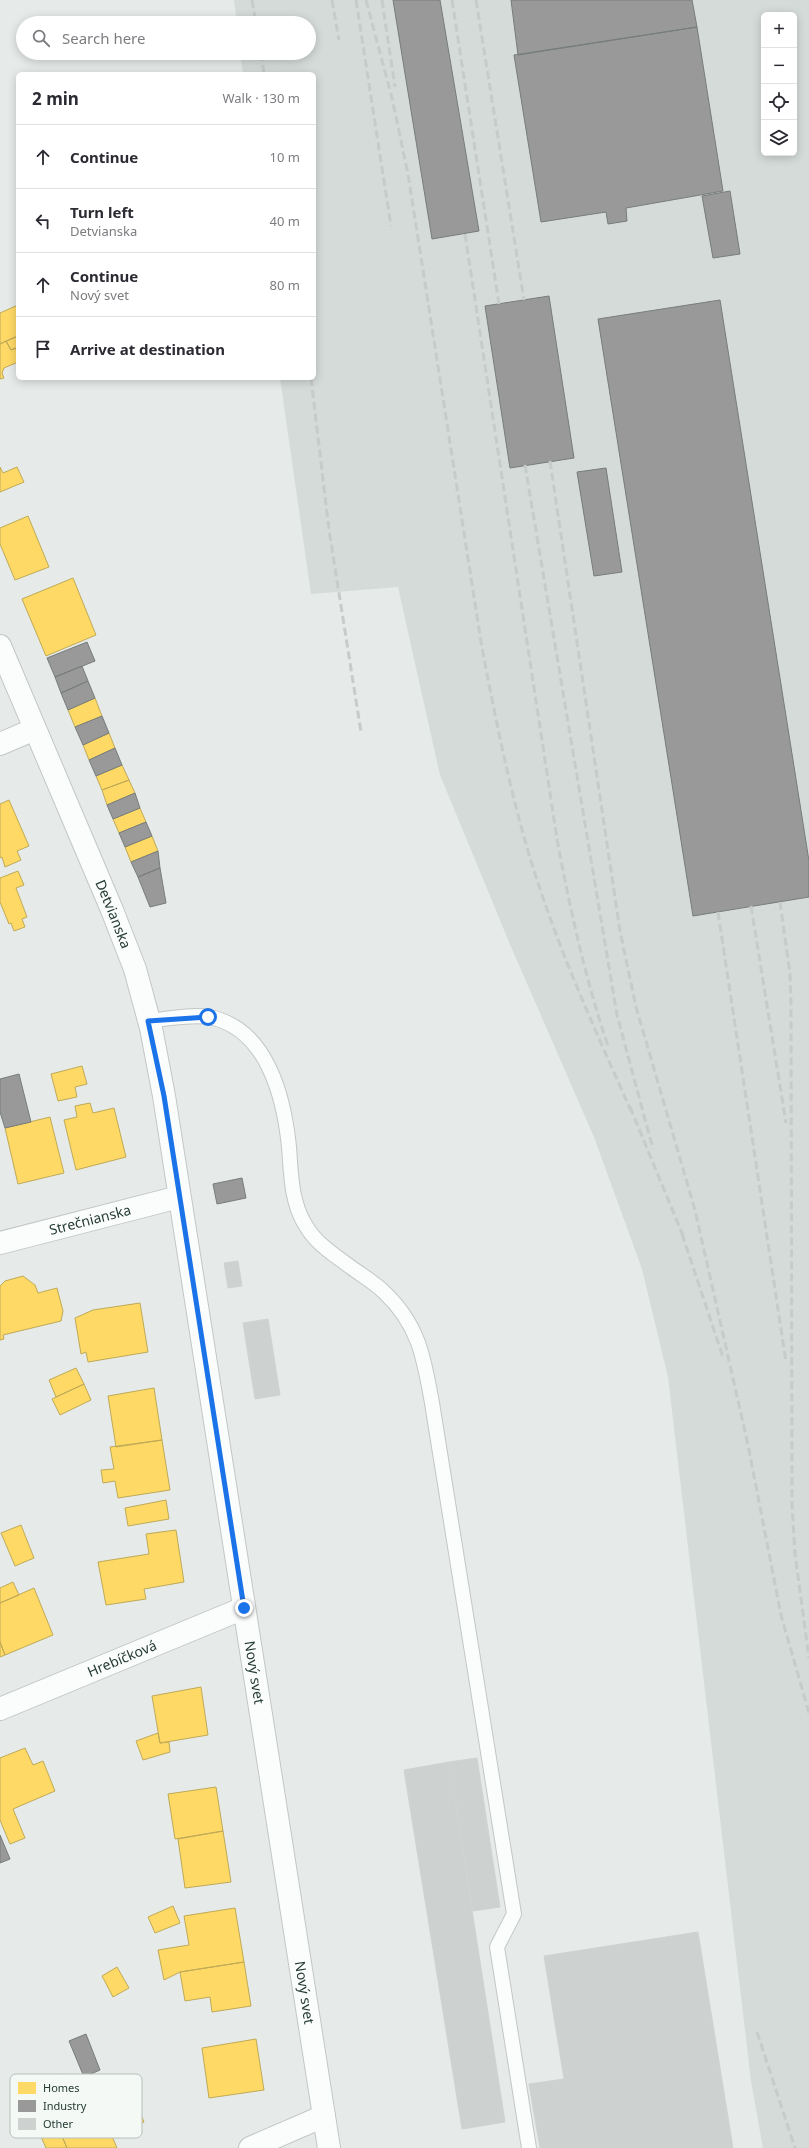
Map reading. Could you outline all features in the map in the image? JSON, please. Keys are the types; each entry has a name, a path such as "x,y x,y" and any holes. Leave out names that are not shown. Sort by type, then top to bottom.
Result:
{"street":[{"name":"Detvianska","path":"0,646 112,910 135,969 164,1096 179,1197"},
{"path":"0,744 35,729"},
{"name":"Strečnianska","path":"0,1243 179,1197"},
{"name":"Nový svet","path":"179,1197 330,2148"},
{"name":"Hrebíčková","path":"0,1709 244,1608"},
{"path":"250,2148 324,2116"}],"lane":[{"path":"148,1021 208,1017 224,1022 252,1043 273,1077 281,1097 286,1121 295,1199 305,1225 322,1246 383,1291 397,1305 415,1333 422,1349 514,1914 497,1947 529,2148"}],"shaded area":[{"path":"234,0 809,0 809,2148 763,2148 751,2081 668,1377 642,1269 594,1137 512,949 440,775 398,587 311,594 280,380 316,380 316,72 243,72 241,60 316,60 316,16 236,16"}],"building: Homes":[{"path":"16,306 16,337 0,344 0,313"},
{"path":"16,337 16,348 11,350 6,341"},
{"path":"6,341 11,350 16,348 16,363 4,368 2,373 4,378 0,379 0,344"},
{"path":"0,467 3,473 17,467 24,482 0,492"},
{"path":"28,516 49,567 15,580 0,544 0,528"},
{"path":"73,578 96,635 46,656 22,599"},
{"path":"95,698 102,716 75,727 68,710"},
{"path":"109,733 115,748 89,760 83,745"},
{"path":"122,765 129,780 102,790 96,776"},
{"path":"129,780 135,793 107,805 102,790"},
{"path":"9,800 29,846 17,851 21,860 5,867 2,857 0,858 0,804"},
{"path":"140,808 146,822 119,833 113,819"},
{"path":"152,836 158,851 131,862 125,847"},
{"path":"18,871 24,885 16,888 27,917 22,919 25,927 14,931 11,923 9,924 0,902 0,878"},
{"path":"82,1066 87,1084 75,1087 77,1097 58,1101 51,1074"},
{"path":"90,1103 93,1113 114,1108 126,1157 76,1170 64,1120 77,1117 75,1106"},
{"path":"50,1117 64,1173 18,1184 5,1128"},
{"path":"23,1276 35,1285 38,1293 57,1288 63,1311 61,1321 3,1335 4,1339 0,1340 0,1286 5,1281"},
{"path":"140,1303 148,1352 88,1362 86,1352 81,1354 75,1318 93,1310"},
{"path":"76,1368 84,1384 56,1397 49,1380"},
{"path":"84,1384 91,1400 60,1415 52,1399"},
{"path":"154,1388 162,1440 116,1447 108,1396"},
{"path":"162,1440 170,1490 118,1498 115,1481 103,1483 101,1470 114,1469 110,1447"},
{"path":"166,1500 169,1519 128,1526 125,1508"},
{"path":"21,1525 34,1558 15,1566 1,1533"},
{"path":"176,1530 184,1582 144,1589 146,1599 106,1605 98,1562 149,1554 146,1534"},
{"path":"13,1582 19,1595 0,1603 0,1588"},
{"path":"34,1588 53,1635 5,1655 0,1642 0,1603"},
{"path":"0,1642 5,1655 0,1657"},
{"path":"201,1687 208,1735 160,1743 152,1696"},
{"path":"158,1733 160,1743 169,1742 170,1752 143,1760 136,1741"},
{"path":"25,1748 33,1765 43,1761 55,1791 13,1809 25,1838 10,1844 0,1820 0,1758"},
{"path":"216,1787 223,1831 175,1839 168,1794"},
{"path":"223,1831 231,1882 185,1888 178,1839"},
{"path":"173,1906 180,1923 155,1933 148,1917"},
{"path":"235,1908 244,1962 180,1972 164,1980 158,1950 189,1945 184,1916"},
{"path":"244,1962 251,2006 212,2012 210,1997 185,2001 180,1972"},
{"path":"117,1967 129,1988 113,1997 102,1976"},
{"path":"256,2039 264,2090 209,2098 202,2048"},
{"path":"42,2138 63,2138 67,2148 46,2148"},
{"path":"63,2138 113,2138 117,2148 67,2148"}],"building: Industry":[{"path":"393,0 440,0 479,231 432,239"},
{"path":"511,0 692,0 697,27 518,55"},
{"path":"697,27 723,191 626,208 627,221 608,224 606,212 541,222 514,55"},
{"path":"730,191 740,254 713,258 702,196"},
{"path":"549,296 574,458 510,468 485,306"},
{"path":"720,300 809,861 809,897 693,916 598,319"},
{"path":"606,468 622,572 594,576 577,472"},
{"path":"87,642 95,661 55,677 47,658"},
{"path":"82,666 88,681 61,693 55,677"},
{"path":"88,681 95,698 68,710 61,693"},
{"path":"102,716 109,733 83,745 75,727"},
{"path":"115,748 122,765 96,776 89,760"},
{"path":"135,793 140,808 113,819 107,805"},
{"path":"146,822 152,836 125,847 119,833"},
{"path":"158,851 160,868 138,877 131,862"},
{"path":"160,868 166,903 150,907 138,877"},
{"path":"19,1074 31,1122 5,1128 0,1112 0,1079"},
{"path":"242,1178 246,1198 217,1204 213,1184"},
{"path":"0,1835 10,1859 0,1863"},
{"path":"86,2034 100,2070 91,2074 83,2074 69,2041"}],"building: Other":[{"path":"238,1261 242,1286 228,1288 224,1263"},
{"path":"268,1319 280,1395 255,1399 243,1323"},
{"path":"477,1758 500,1907 473,1911 449,1762"},
{"path":"449,1762 505,2122 462,2129 404,1770"},
{"path":"698,1932 733,2148 540,2148 529,2084 564,2079 544,1956"}],"railway":[{"path":"252,0 255,16"},
{"path":"332,0 339,40"},
{"path":"356,0 391,226"},
{"path":"366,0 392,98 408,174 482,648 510,782 537,880 557,937 631,1111"},
{"path":"382,0 395,87"},
{"path":"452,0 499,304"},
{"path":"476,0 524,300"},
{"path":"262,60 264,72"},
{"path":"465,234 557,839 579,943 592,995 608,1046"},
{"path":"311,380 329,530 361,732"},
{"path":"550,461 620,931 636,1007 695,1210 748,1445 781,1615 809,1713"},
{"path":"525,465 617,1015 653,1149"},
{"path":"780,902 790,974 791,1003 792,1505 795,1554 809,1658"},
{"path":"751,906 786,1123"},
{"path":"718,912 786,1362"},
{"path":"630,1107 684,1238"},
{"path":"682,1234 723,1357"},
{"path":"757,2032 795,2148"}],"route":[{"path":"208,1017 148,1021 151,1028 164,1096 244,1608"}]}
